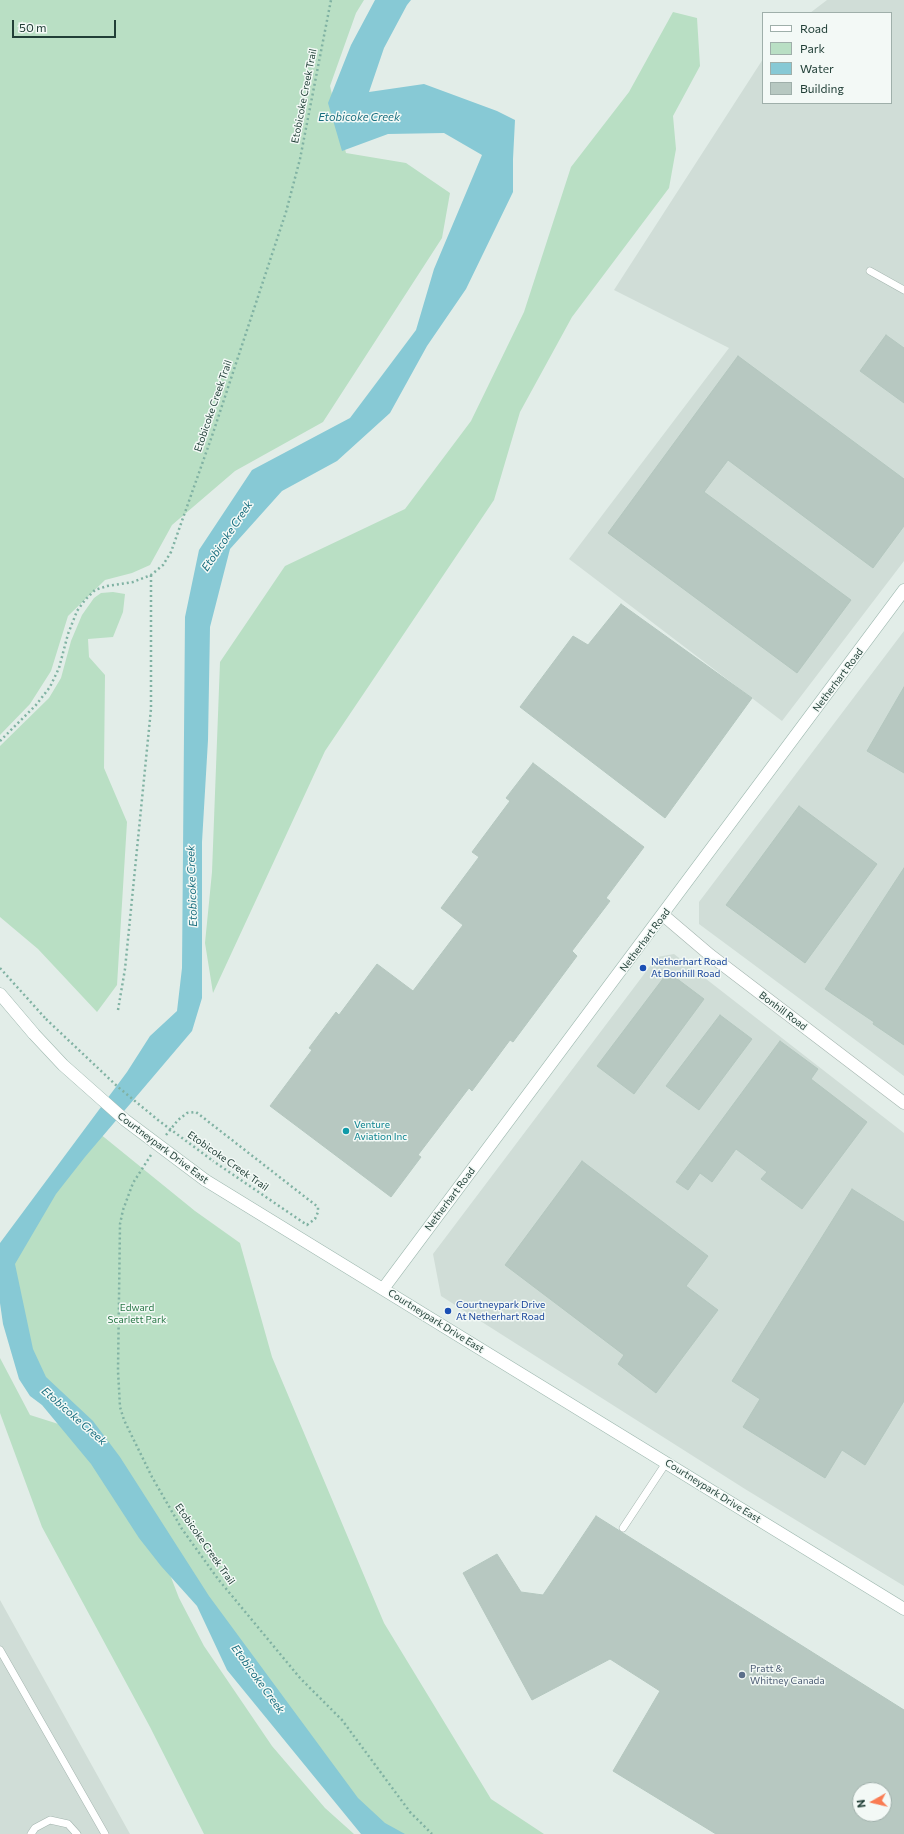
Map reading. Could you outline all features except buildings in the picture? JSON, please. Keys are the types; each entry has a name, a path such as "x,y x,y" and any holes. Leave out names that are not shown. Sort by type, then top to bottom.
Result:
{"street":[{"name":"Netherhart Road","path":"383,1289 904,590"},
{"name":"Bonhill Road","path":"663,915 710,955 904,1103"},
{"name":"Courtneypark Drive East","path":"0,994 63,1065 113,1110 205,1180 904,1609"}],"lane":[{"path":"870,270 904,290"},
{"path":"623,1528 666,1462"},
{"path":"0,1650 105,1834"},
{"path":"31,1834 35,1828 50,1820 68,1824 78,1834"}],"path":[{"name":"Etobicoke Creek Trail","path":"0,740 36,705 50,687 59,668 68,634 77,611 84,600 95,590 107,586 133,582 151,575 163,565 171,552 213,433 286,212 300,159 331,0"},
{"path":"118,1010 125,969 152,709 151,575"},
{"name":"Etobicoke Creek Trail","path":"0,968 46,1019 118,1087 158,1120 212,1161 307,1225 315,1219 318,1212 318,1207 206,1119 196,1112 187,1113 178,1120"},
{"name":"Etobicoke Creek Trail","path":"148,1160 131,1189 120,1224 118,1371 120,1408 124,1420 152,1477 182,1529 218,1579 300,1678 342,1720 410,1812 432,1834"}],"shaded area":[{"path":"827,0 904,0 904,561 782,721 569,559 729,348 614,290 762,61 762,104 892,104 892,12 811,12"},
{"path":"904,631 904,1076 699,924 699,902"},
{"path":"674,954 904,1133 904,1586 745,1489 441,1296 433,1254 657,957"},
{"path":"0,1600 130,1834 0,1834"}],"green space":[{"path":"0,0 364,0 356,13 330,86 346,153 406,163 450,193 442,238 323,422 235,471 172,525 150,565 132,573 105,580 68,616 51,671 30,704 0,735"},
{"path":"673,12 697,18 700,66 673,116 676,149 669,188 572,317 520,412 494,500 325,751 213,993 205,943 212,872 220,662 285,566 405,509 471,421 524,312 571,167 629,92"},
{"path":"113,592 125,594 123,612 113,637 88,639 89,657 105,675 104,768 127,822 117,985 97,1012 38,949 0,917 0,746 49,698 61,678 71,641 82,615 94,598 101,593"},
{"name":"Edward Scarlett Park","path":"94,1129 195,1211 240,1243 272,1357 384,1623 491,1799 544,1834 386,1834 380,1830 37,1384 7,1262"},
{"path":"0,1358 30,1415 71,1428 167,1567 179,1598 204,1646 272,1746 325,1808 354,1834 204,1834 150,1727 42,1527 0,1413"}],"water":[{"name":"Etobicoke Creek","path":"375,0 411,0 384,48 369,92 424,84 497,111 515,120 513,192 466,289 427,346 390,413 337,461 282,491 230,549 210,627 208,740 202,842 202,998 192,1031 85,1157 56,1194 15,1264 33,1349 46,1377 93,1421 120,1457 209,1596 358,1798 385,1823 405,1834 361,1834 227,1670 197,1606 161,1566 139,1538 91,1464 42,1405 30,1396 19,1379 3,1324 0,1303 0,1243 127,1072 150,1036 177,1011 182,968 185,617 199,550 252,470 350,418 416,330 434,269 482,155 444,133 388,134 342,151 328,103 351,45"}],"place":[{"name":"Netherhart Road At Bonhill Road","path":"643,968"},
{"name":"Venture Aviation Inc","path":"346,1131"},
{"name":"Courtneypark Drive At Netherhart Road","path":"448,1311"},
{"name":"Pratt & Whitney Canada","path":"742,1675"}]}
